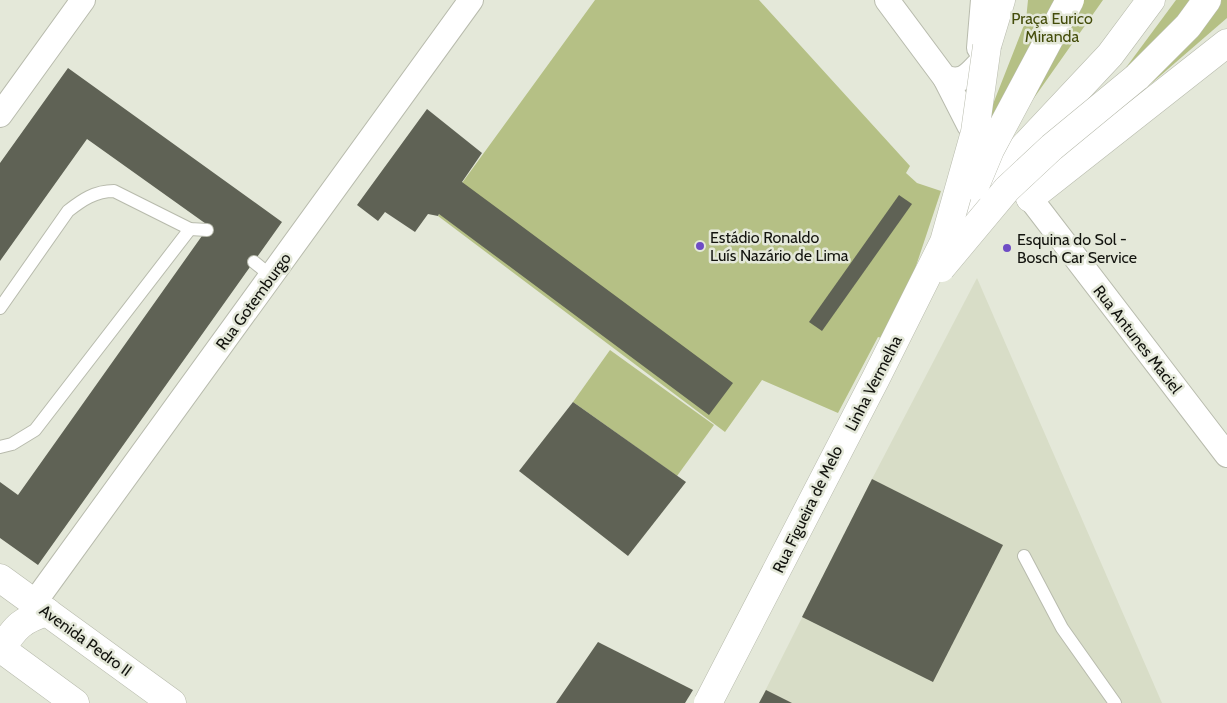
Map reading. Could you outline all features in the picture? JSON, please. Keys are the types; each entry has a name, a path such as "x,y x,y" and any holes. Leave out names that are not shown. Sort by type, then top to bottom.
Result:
{"main road":[{"path":"982,56 991,0"},
{"path":"982,56 1001,0"},
{"path":"941,268 990,150 1070,0"},
{"path":"1004,168 1110,55 1151,0"},
{"path":"941,268 1008,189 1052,147 1137,77 1188,26 1207,0"},
{"path":"1030,198 1227,43"},
{"name":"Linha Vermelha","path":"708,703 944,242 975,132 982,56"},
{"name":"Linha Vermelha","path":"714,703 941,268"},
{"name":"Avenida Pedro II","path":"0,578 172,703"},
{"path":"41,607 17,628 1,648 75,703"}],"street":[{"path":"0,115 83,0"},
{"name":"Rua Gotemburgo","path":"41,607 262,269 471,0"},
{"name":"Rua Antunes Maciel","path":"886,0 945,78 969,125 1030,198 1227,454"},
{"path":"938,239 969,125 982,56 983,0"},
{"path":"945,78 959,80 968,75 982,56"},
{"name":"Rua Figueira de Melo","path":"714,703 938,239 1004,168"}],"lane":[{"path":"0,308 68,210 82,200 102,191 114,191 190,229 207,230"},
{"path":"0,446 12,444 35,430 190,229"},
{"path":"1024,556 1062,628 1115,703"}],"shaded area":[{"path":"977,278 1162,703 759,703 872,479"}],"green space":[{"name":"Estádio Ronaldo Luís Nazário de Lima","path":"595,0 759,0 910,166 906,173 917,183 941,191 913,275 885,339 878,337 838,413 762,380 725,432 438,216"},
{"name":"Praça Eurico Miranda","path":"1028,0 1103,0 998,149 984,127 1026,20"},
{"path":"1176,0 1227,0 1227,18 1057,165 1116,81"},
{"path":"610,350 714,425 677,476 573,402"}],"building":[{"path":"68,68 282,222 38,565 0,538 0,482 18,495 209,226 87,139 0,261 0,163"},
{"path":"427,109 482,153 462,182 733,383 709,415 439,214 438,216 428,214 415,232 385,212 378,221 357,205"},
{"path":"899,195 912,204 822,331 809,322"},
{"path":"573,402 686,482 628,556 519,471"},
{"path":"872,479 1003,545 933,682 802,617"},
{"path":"598,642 693,690 685,703 556,703"},
{"path":"766,690 792,703 759,703"}],"place":[{"name":"Estádio Ronaldo Luís Nazário de Lima","path":"700,246"},
{"name":"Esquina do Sol - Bosch Car Service","path":"1007,248"}]}
